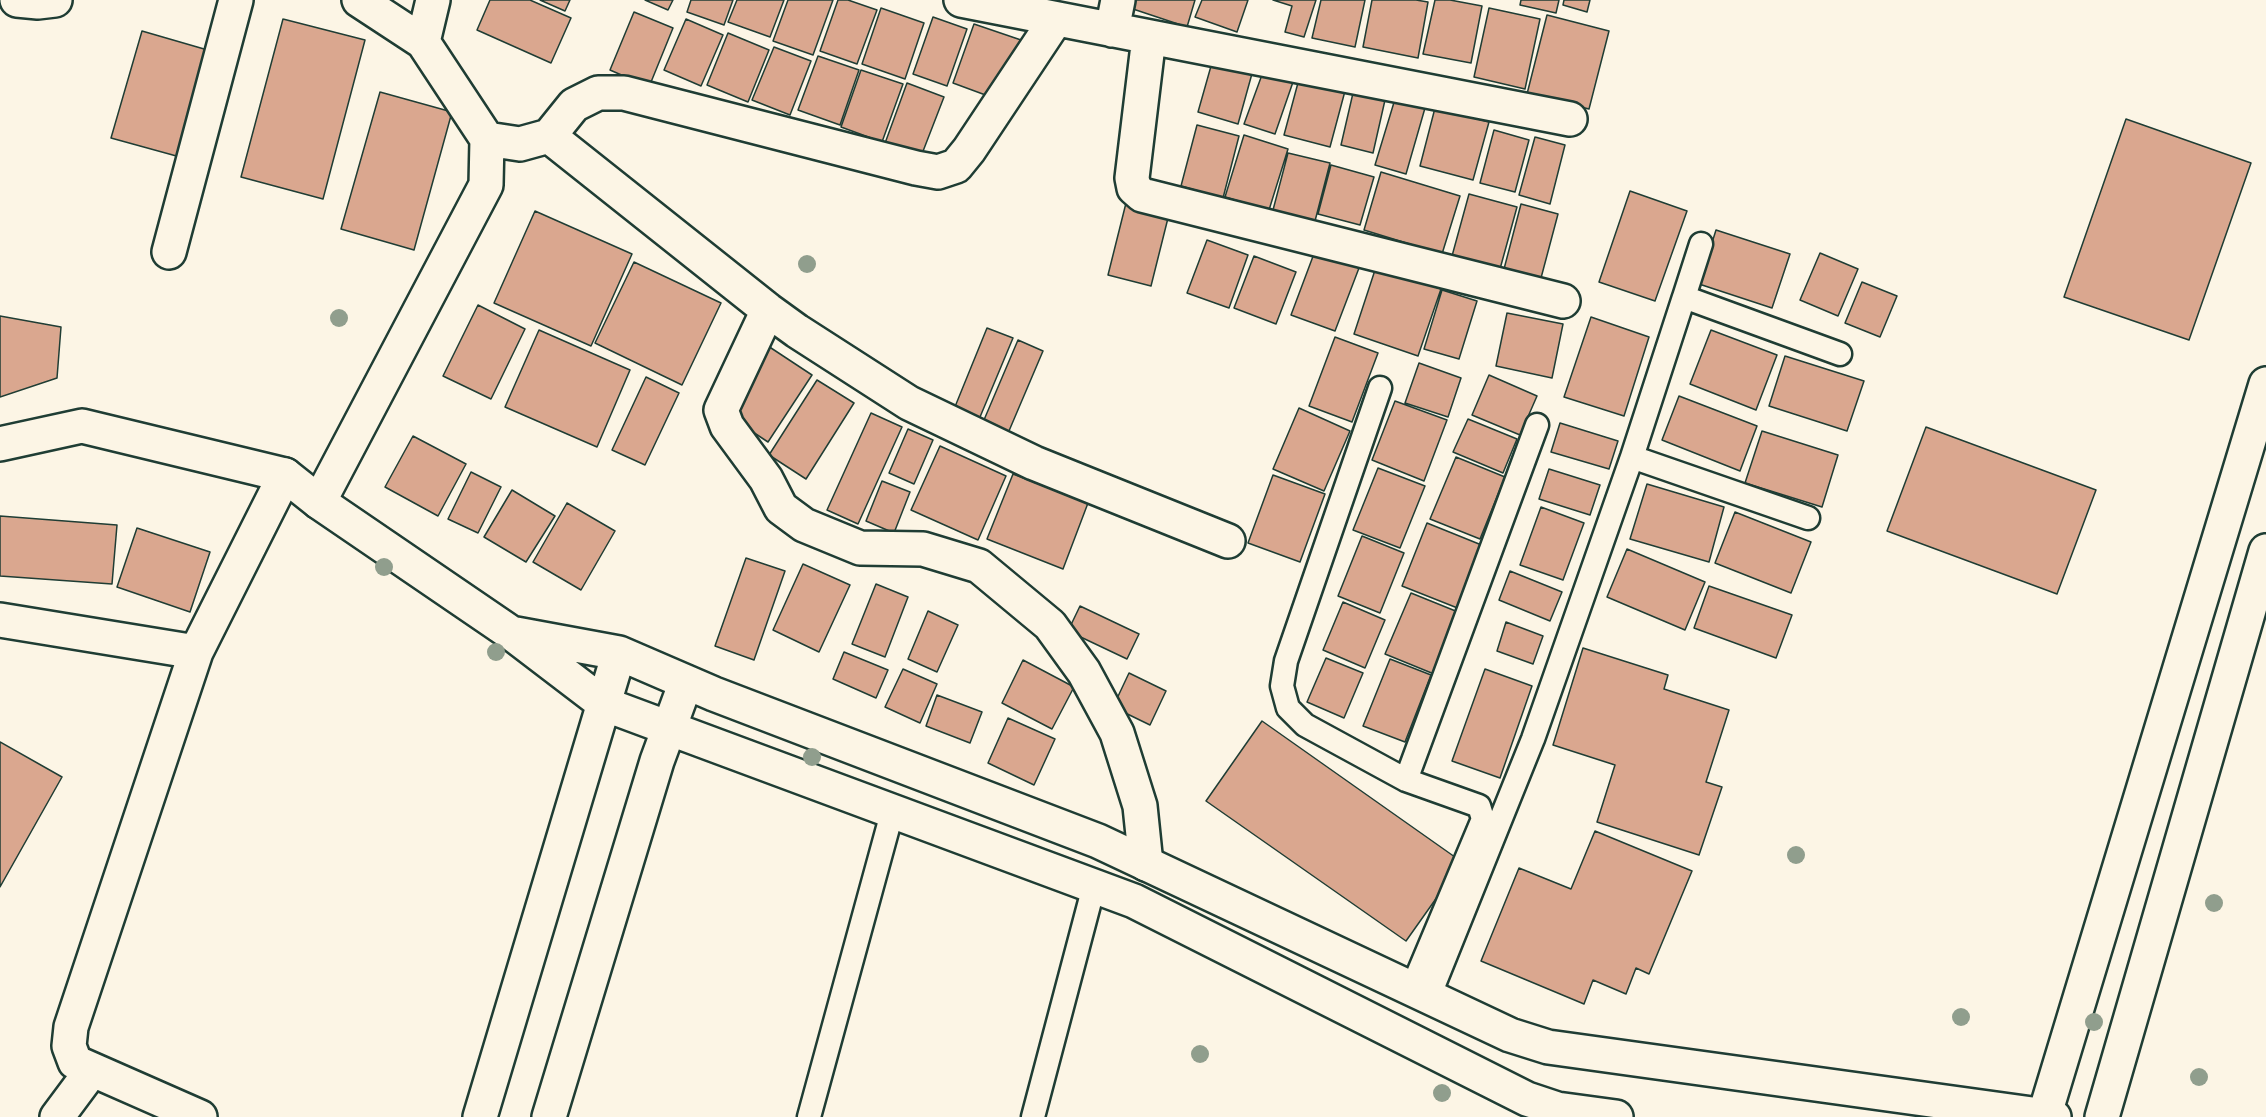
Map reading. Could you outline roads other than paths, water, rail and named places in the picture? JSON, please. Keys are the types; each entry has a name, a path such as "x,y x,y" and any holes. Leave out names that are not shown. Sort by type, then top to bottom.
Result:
{"street":[{"path":"169,252 236,0"},
{"path":"319,502 486,185 487,139 423,42 359,0"},
{"path":"423,42 433,0"},
{"path":"961,0 1056,18 1115,15 1149,37 1570,119"},
{"path":"487,139 520,144 549,136 574,105 598,93 624,93 938,172 956,166 963,158 1056,18"},
{"path":"1149,37 1131,178 1134,188 1142,195 1563,301"},
{"path":"549,136 768,310 909,403 1034,463 1228,541"},
{"path":"768,310 721,410 727,426 766,479 781,508 804,525 860,548 923,549 979,566 1050,625 1083,672 1117,733 1140,806 1146,864"},
{"path":"512,633 619,653 686,682 1098,841 1510,1035 1548,1047 2047,1117 2266,384"},
{"path":"0,444 82,426 285,475 319,502 512,633 604,704 1134,902 1527,1099 1557,1109 1616,1117"},
{"path":"200,1117 75,1062 69,1046 71,1027 196,652 285,475"},
{"path":"2102,1117 2265,560"},
{"path":"0,620 196,652"},
{"path":"480,1117 619,653"},
{"path":"549,1117 668,729 686,682"},
{"path":"57,1117 92,1070"}],"lane":[{"path":"1420,992 1533,739 1632,457 1701,244"},
{"path":"1684,297 1840,354"},
{"path":"1380,388 1286,661 1282,686 1288,708 1305,724 1406,780 1479,806 1483,819 1420,992"},
{"path":"1406,780 1537,425"},
{"path":"1632,457 1808,518"},
{"path":"809,1117 892,813"},
{"path":"1033,1117 1094,886"}]}
